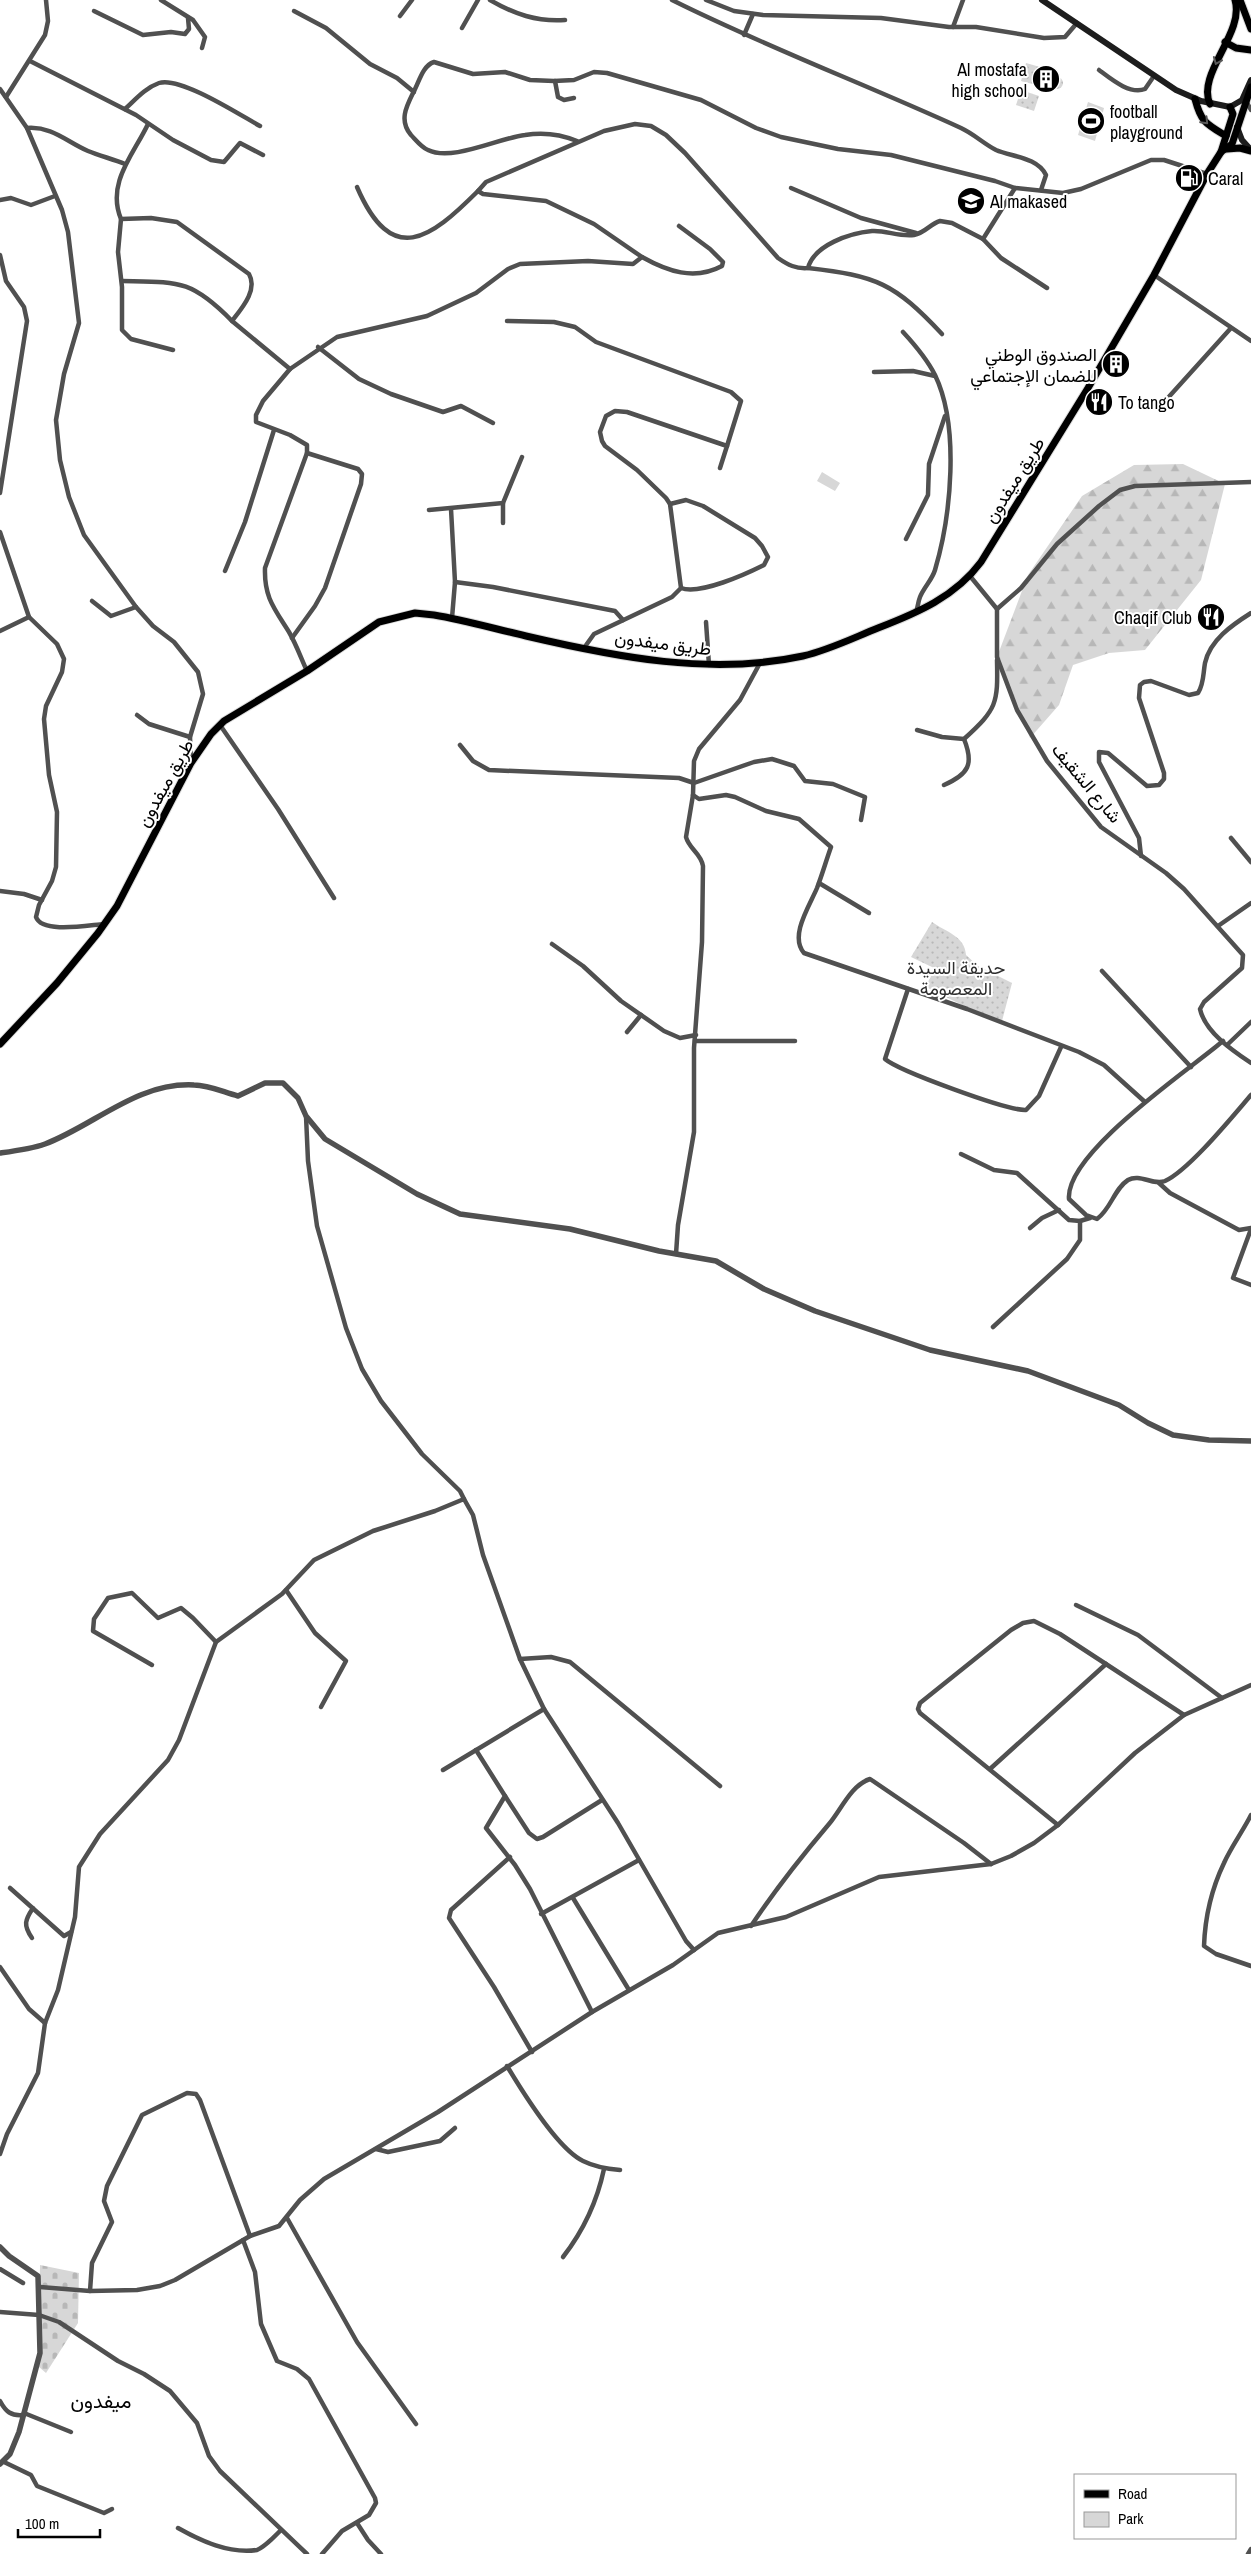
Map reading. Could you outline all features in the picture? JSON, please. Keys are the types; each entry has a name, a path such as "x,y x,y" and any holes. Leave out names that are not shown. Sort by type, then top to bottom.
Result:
{"main road":[{"path":"1042,0 1154,76 1193,98 1210,104 1230,107 1242,100 1251,80"},
{"path":"1193,98 1207,86 1225,42 1238,17 1235,0"},
{"path":"1240,0 1251,27"},
{"path":"1234,25 1241,23 1251,27"},
{"path":"1225,42 1236,48 1251,50"},
{"path":"1207,86 1210,104"},
{"name":"طريق ميفدون","path":"0,1044 56,983 105,924 124,893 191,762 211,734 220,725 355,637 389,618 415,613 452,618 584,648 651,659 709,665 760,663 822,651 916,613 950,594 970,576 1033,479 1154,275 1207,174 1224,150 1232,144 1251,87"},
{"path":"1193,98 1204,122 1226,136"},
{"path":"1230,107 1233,114 1224,150 1240,148 1251,151"},
{"path":"1237,127 1242,140 1251,151"}],"street":[{"path":"6,97 30,61 47,28 46,0"},
{"path":"160,0 188,18 204,32 205,42 202,48"},
{"path":"400,16 412,0"},
{"path":"462,28 478,0"},
{"path":"490,0 538,20 565,20"},
{"path":"672,0 744,34 960,128 999,151 1040,166 1046,174 1041,190"},
{"path":"706,0 734,11 753,14 881,18 953,27 976,27 1058,38 1068,36 1076,23"},
{"path":"953,27 963,0"},
{"path":"294,10 326,28 370,64 397,78 414,92"},
{"path":"94,11 143,35 171,32 185,34 189,29 188,18"},
{"path":"744,34 753,14"},
{"path":"30,61 125,109 218,163 224,162 240,144 263,155"},
{"path":"577,141 553,134 525,135 462,151 431,152 422,146 404,125 407,106 427,66 434,62 473,74 505,72 530,80 574,80 594,72 608,73 640,84 701,100 756,128 782,137 838,148 891,155 986,178 1015,188 1063,193 1081,190 1151,160 1164,160 1207,174"},
{"path":"1099,70 1117,83 1140,91 1145,89 1154,76"},
{"path":"555,81 558,97 564,100 574,98"},
{"path":"125,109 148,88 166,82 186,88 260,126"},
{"path":"0,89 27,128 68,232 79,323 64,374 57,410 60,460 69,497 84,534 136,607 153,626 174,642 198,672 203,694 190,737 191,762"},
{"path":"1246,101 1251,110"},
{"path":"148,124 125,164 116,193 121,219 118,252 122,281 121,313 124,334 131,339 146,345 173,350"},
{"path":"357,187 373,215 386,231 397,237 411,239 434,229 486,182 528,166 577,141 628,125 644,124 658,129 698,168 778,258 795,267 850,273 882,284 916,306 942,334"},
{"path":"27,128 51,131 89,151 125,164"},
{"path":"791,188 861,218 918,234"},
{"path":"983,239 1015,188"},
{"path":"478,191 485,194 513,195 546,201 594,224 642,257 665,269 684,274 722,266 723,262 716,253 679,226"},
{"path":"0,200 10,198 31,205 55,196"},
{"path":"121,219 151,218 176,222 249,274 252,280 250,292 232,321"},
{"path":"808,268 813,257 820,250 860,234 872,231 906,236 918,234 940,221 952,223 983,239 1002,258 1047,288"},
{"path":"0,255 4,276 10,289 24,308 27,321 0,492"},
{"path":"307,670 264,585 265,568 307,453 308,445 256,422 256,415 262,401 290,368 329,340 351,332 427,316 476,293 508,269 520,264 588,260 633,264 642,257"},
{"path":"1154,275 1251,341"},
{"path":"122,281 160,281 190,287 211,301 232,321 290,368"},
{"path":"507,321 554,322 575,327 596,342 730,392 740,401 720,468"},
{"path":"1166,400 1231,328"},
{"path":"903,332 935,376 945,414 951,469 946,521 932,580 920,596 916,613"},
{"path":"318,347 359,379 391,394 418,401 443,412 461,406 493,423"},
{"path":"874,372 913,371 935,376"},
{"path":"681,588 670,504 662,492 605,446 600,432 606,416 615,411 627,412 727,446"},
{"path":"906,539 928,495 929,464 945,414"},
{"path":"224,571 245,522 274,430"},
{"path":"292,638 315,606 325,588 361,484 362,474 358,469 307,453"},
{"path":"503,523 503,502 522,457"},
{"path":"970,576 997,609 1021,588 1057,544 1098,506 1120,490 1135,486 1251,482"},
{"path":"670,504 686,500 703,506 755,538 768,557 764,566 747,573 691,590 681,588"},
{"path":"429,510 503,502"},
{"path":"451,509 455,582 452,618"},
{"path":"0,532 29,617 57,644 64,660 62,672 46,706 44,719 49,775 57,812 56,867 52,882 42,900 36,917 41,924 67,927 105,924"},
{"path":"455,582 494,587 615,611 624,620"},
{"path":"584,648 594,634 672,597 681,588"},
{"path":"92,600 111,616 136,607"},
{"name":"شارع الشقيف","path":"997,609 998,657 1017,710 1047,761 1101,827 1141,856"},
{"name":"شارع الشقيف","path":"1141,856 1139,838 1107,778 1098,758 1099,752 1108,753 1147,786 1160,785 1164,779 1164,773 1139,698 1140,685 1151,681 1189,695 1198,693 1202,684 1205,663 1210,648 1227,630 1251,613"},
{"path":"0,631 29,617"},
{"path":"706,622 709,665"},
{"path":"964,739 993,710 997,694 998,657"},
{"path":"676,1254 678,1225 694,1132 695,1038 702,942 701,858 688,844 686,837 693,795 694,761 699,749 740,700 760,663"},
{"path":"137,715 149,724 190,737"},
{"path":"220,725 278,809 334,898"},
{"path":"917,730 942,737 964,739"},
{"path":"944,785 959,777 967,768 970,758 964,739"},
{"path":"460,744 473,761 489,770 679,778 694,783 754,762 772,759 794,766 805,780 833,784 865,797 860,820"},
{"path":"693,795 699,798 726,795 735,797 766,811 799,819 831,847 819,883 802,923 799,940 800,949 810,957 908,989 1096,1060 1117,1076 1145,1102"},
{"path":"1230,838 1251,862"},
{"path":"1141,856 1184,889 1218,926 1244,960 1240,971 1204,1002 1200,1009 1202,1016 1227,1046 1251,1063"},
{"path":"819,883 869,913"},
{"path":"0,891 24,894 42,900"},
{"path":"1218,926 1251,903"},
{"path":"552,944 583,966 621,1001 680,1038 794,1041"},
{"path":"1102,971 1191,1067"},
{"path":"908,989 885,1059 950,1087 1011,1107 1029,1110 1038,1096 1061,1047"},
{"path":"627,1032 641,1015"},
{"path":"1227,1046 1251,1022"},
{"path":"1090,1218 1069,1199 1072,1186 1101,1141 1145,1102 1223,1041"},
{"path":"0,1153 45,1144 117,1105 143,1095 178,1086 208,1087 238,1096 265,1083 283,1083 298,1098 306,1116 325,1139 334,1146 417,1194 460,1214 570,1229 676,1254 716,1261 764,1289 873,1332 930,1350 1028,1371 1119,1405 1148,1423 1173,1435 1210,1440 1251,1440"},
{"path":"1159,1183 1171,1178 1251,1095"},
{"path":"306,1116 308,1161 317,1226 338,1302 355,1351 381,1401 422,1454 460,1491 474,1515 483,1555 520,1659 544,1709 618,1823 686,1941 694,1950"},
{"path":"961,1154 989,1168 1017,1173 1069,1220 1097,1219 1103,1214 1127,1181 1139,1178 1159,1183 1170,1193 1238,1230 1251,1229 1233,1276 1235,1280 1251,1285"},
{"path":"1030,1228 1042,1218 1060,1210"},
{"path":"993,1327 1066,1259 1080,1240 1080,1221"},
{"path":"0,2154 38,2073 45,2024 58,1990 75,1916 79,1867 100,1834 168,1760 178,1740 216,1642 286,1590 314,1560 373,1531 435,1511 464,1499"},
{"path":"286,1590 315,1633 346,1661 321,1707"},
{"path":"152,1665 93,1631 94,1619 108,1598 132,1593 158,1618 181,1608 216,1642"},
{"path":"1076,1605 1138,1635 1222,1698"},
{"path":"1058,1825 920,1713 918,1709 920,1703 1004,1636 1029,1621 1038,1622 1184,1715"},
{"path":"520,1659 551,1658 570,1662 720,1786"},
{"path":"990,1769 1106,1664"},
{"path":"40,2287 90,2291 137,2290 160,2286 175,2280 250,2236 274,2228 287,2218 305,2195 324,2179 438,2112 592,2012 673,1965 718,1933 751,1926 805,1910 879,1877 991,1864 1034,1843 1058,1825 1135,1753 1184,1715 1251,1685"},
{"path":"442,1770 544,1709"},
{"path":"476,1750 529,1833 537,1839 544,1837 602,1800"},
{"path":"751,1926 806,1848 830,1824 857,1787 870,1779 964,1843 991,1864"},
{"path":"505,1796 486,1826 530,1889 592,2012"},
{"path":"1251,1815 1224,1862 1216,1884 1208,1910 1204,1946 1216,1954 1251,1966"},
{"path":"510,1858 451,1910 449,1918 494,1987 532,2052"},
{"path":"541,1914 639,1860"},
{"path":"10,1888 64,1936 71,1932"},
{"path":"572,1898 629,1990"},
{"path":"32,1938 25,1923 33,1908"},
{"path":"0,1967 29,2009 45,2024"},
{"path":"507,2066 531,2105 570,2152 582,2161 604,2168 620,2170"},
{"path":"90,2291 92,2263 112,2222 104,2201 107,2186 142,2115 177,2096 190,2093 196,2094 200,2100 250,2236"},
{"path":"376,2149 388,2152 440,2141 455,2128"},
{"path":"563,2257 580,2235 592,2209 604,2168"},
{"path":"287,2218 357,2342 416,2424"},
{"path":"243,2240 255,2272 261,2324 277,2361 297,2369 309,2379 375,2498 376,2503 368,2515 342,2531 322,2554"},
{"path":"0,2249 38,2276 40,2287 40,2354 16,2440 2,2463 31,2475 37,2486 104,2513 112,2509"},
{"path":"0,2269 23,2283"},
{"path":"0,2312 39,2315 68,2326 101,2350 170,2391 197,2423 209,2456 220,2471 308,2554"},
{"path":"0,2402 13,2416 23,2414 72,2432"},
{"path":"357,2523 368,2540 381,2554"},
{"path":"178,2528 213,2548 230,2553 258,2550 281,2530"},
{"path":"1248,2554 1251,2549"}],"green space":[{"path":"1026,63 1040,67 1036,85 1021,81"},
{"path":"1059,77 1062,78 1062,88 1055,89 1052,88 1051,81 1052,78"},
{"path":"1021,90 1039,96 1034,111 1016,105"},
{"name":"football playground","path":"1088,102 1104,108 1095,141 1078,135"},
{"path":"1183,464 1225,484 1201,580 1145,650 1109,653 1073,665 1059,705 1030,738 997,657 1028,575 1082,496 1134,465"},
{"path":"822,472 840,483 835,491 817,481"},
{"name":"حديقة السيدة المعصومة","path":"932,922 954,935 962,943 966,955 978,966 1012,983 1002,1021 964,1006 926,987 934,968 911,957"},
{"path":"40,2265 79,2273 78,2323 46,2373 39,2367"}],"place":[{"name":"Al mostafa high school","path":"1046,79"},
{"name":"football playground","path":"1091,121"},
{"name":"Caral","path":"1189,178"},
{"name":"Al makased","path":"971,201"},
{"name":"الصندوق الوطني للضمان الإجتماعي","path":"1116,364"},
{"name":"To tango","path":"1099,402"},
{"name":"Chaqif Club","path":"1211,617"}],"district":[{"name":"ميفدون","path":"101,2400"}]}
